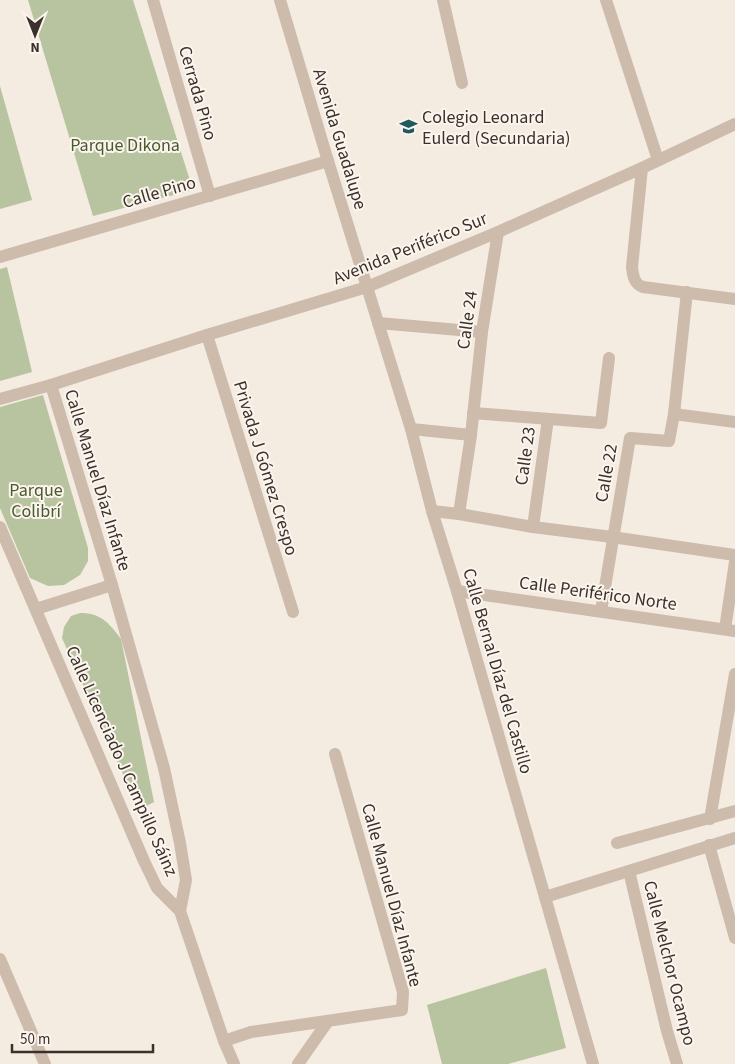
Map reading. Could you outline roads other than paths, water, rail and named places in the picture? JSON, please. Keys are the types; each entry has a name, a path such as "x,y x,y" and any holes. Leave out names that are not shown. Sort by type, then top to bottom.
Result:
{"street":[{"name":"Cerrada Pino","path":"152,0 210,196"},
{"name":"Avenida Guadalupe","path":"280,0 367,288"},
{"path":"443,0 462,83"},
{"path":"606,0 658,160"},
{"name":"Avenida Periférico Sur","path":"0,398 51,385 207,335 367,288 642,168 735,124"},
{"name":"Calle Pino","path":"0,257 328,161"},
{"path":"642,168 632,266 633,278 638,285 644,287 735,299"},
{"name":"Calle 24","path":"459,514 471,435 482,332 498,232"},
{"name":"Calle Bernal Díaz del Castillo","path":"367,288 411,429 432,511 457,591 593,1064"},
{"name":"Calle 22","path":"600,612 630,438 669,442 674,414 687,292"},
{"path":"378,323 482,332"},
{"name":"Privada J Gómez Crespo","path":"207,335 293,612"},
{"name":"Calle 23","path":"533,527 548,419 601,423 609,358"},
{"name":"Calle Manuel Díaz Infante","path":"51,385 112,585 164,768 186,880 180,911"},
{"path":"473,413 548,419"},
{"path":"674,414 735,422"},
{"path":"411,429 471,435"},
{"path":"432,511 735,555"},
{"name":"Calle Licenciado J Campillo Sáinz","path":"0,526 144,861 157,888 180,911 224,1041 234,1064"},
{"path":"730,630 735,562"},
{"name":"Calle Manuel Díaz Infante","path":"36,609 112,585"},
{"name":"Calle Periférico Norte","path":"457,591 730,630"},
{"path":"710,819 735,674"},
{"name":"Calle Manuel Díaz Infante","path":"328,1020 402,1010 403,992 335,754"},
{"path":"617,843 735,811"},
{"path":"544,897 735,838"},
{"path":"709,845 735,938"},
{"name":"Calle Melchor Ocampo","path":"629,871 677,1064"},
{"path":"0,959 45,1064"},
{"path":"224,1041 251,1032 328,1020"},
{"path":"298,1064 328,1020"}],"place":[{"name":"Colegio Leonard Eulerd (Secundaria)","path":"408,127"}],"park label":[{"name":"Parque Dikona","path":"125,145"},
{"name":"Parque Colibrí","path":"36,500"}]}
